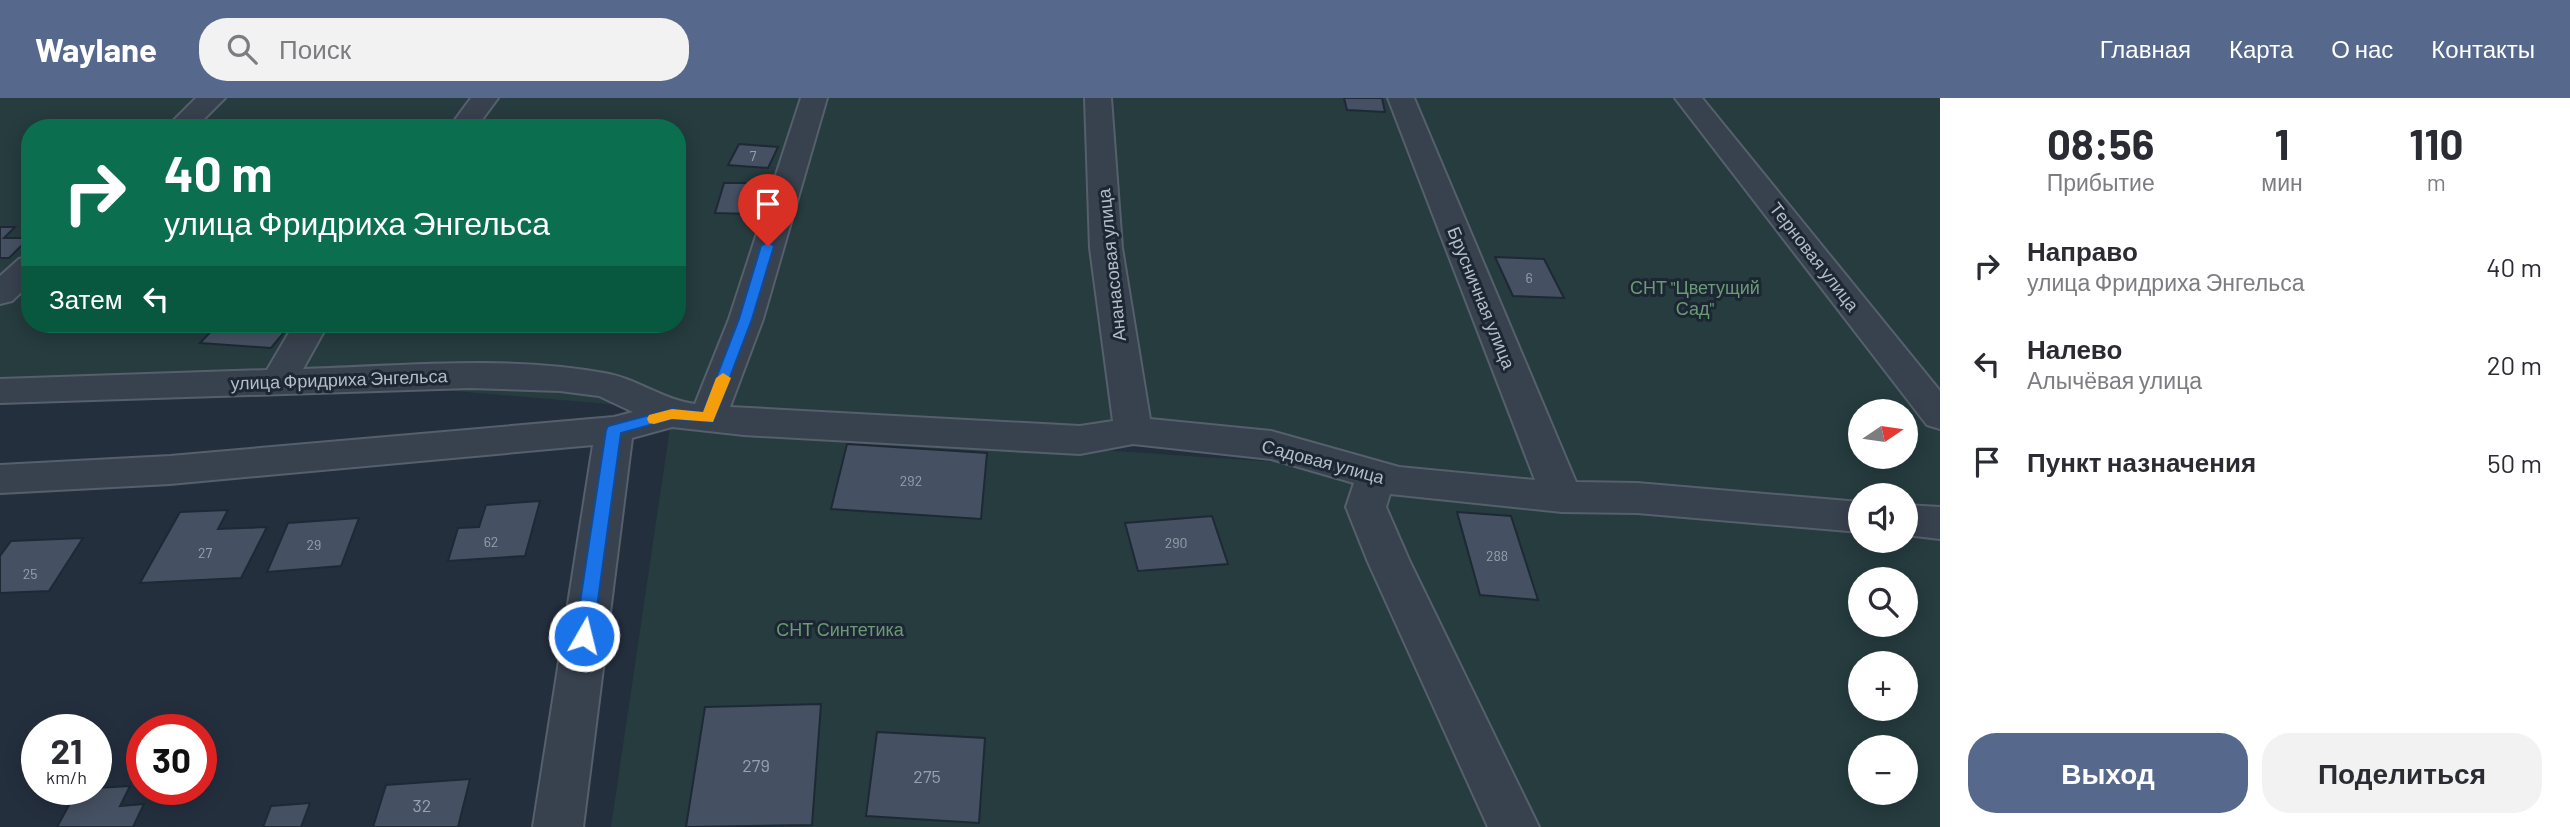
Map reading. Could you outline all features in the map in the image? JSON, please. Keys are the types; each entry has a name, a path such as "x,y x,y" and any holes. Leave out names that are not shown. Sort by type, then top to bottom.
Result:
{"street":[{"path":"189,119 212,98"},
{"path":"469,119 485,98"},
{"path":"726,420 746,319 814,98"},
{"name":"Ананасовая улица","path":"1098,98 1107,248 1133,431"},
{"name":"Брусничная улица","path":"1401,98 1562,498"},
{"name":"Терновая улица","path":"1688,98 1940,416"},
{"path":"0,294 21,274"},
{"path":"279,381 306,333"},
{"name":"улица Фридриха Энгельса","path":"0,391 470,376 560,379 606,386 672,414 726,420"},
{"name":"улица Фридриха Энгельса","path":"0,479 170,470 614,430 672,414"},
{"name":"Садовая улица","path":"726,420 1080,440 1133,431 1272,445 1399,482 1562,498 1637,498 1848,516"},
{"path":"558,827 614,430"},
{"path":"1376,475 1366,507 1389,562 1514,827"},
{"path":"1918,521 1940,523"}],"green space":[{"path":"0,98 1940,98 1940,827 611,827 671,421 1366,468 1046,429 715,413 299,378 0,390"}],"building":[{"path":"1344,98 1382,98 1385,112 1347,110"},
{"path":"739,144 778,147 768,168 728,165"},
{"path":"724,183 760,183 752,214 715,213"},
{"path":"0,227 15,227 4,238 21,238 21,246 9,258 0,258"},
{"path":"1495,257 1544,259 1564,298 1513,296"},
{"path":"209,333 284,333 271,348 200,343"},
{"path":"847,444 987,453 981,519 831,509"},
{"path":"540,501 525,556 448,561 458,528 479,527 486,505"},
{"path":"228,510 218,529 267,527 241,578 140,583 180,512"},
{"path":"1457,512 1511,516 1538,600 1480,595"},
{"path":"1212,516 1228,564 1138,571 1125,523"},
{"path":"359,518 341,566 267,572 288,523"},
{"path":"83,538 49,591 0,593 0,556 11,541"},
{"path":"821,704 812,825 686,827 705,707"},
{"path":"877,732 985,738 979,823 866,816"},
{"path":"470,779 458,827 373,827 386,785"},
{"path":"126,786 126,794 120,806 144,805 133,827 57,827 69,805 112,805 112,787"},
{"path":"310,803 301,827 263,827 271,806"}],"slow traffic":[{"path":"654,419 672,414 708,418 723,378"}],"route":[{"path":"584,636 614,430 672,414 708,418 746,319 768,246"}],"park label":[{"name":"СНТ \"Цветущий Сад\"","path":"1695,298"},
{"name":"СНТ Синтетика","path":"840,630"}]}
